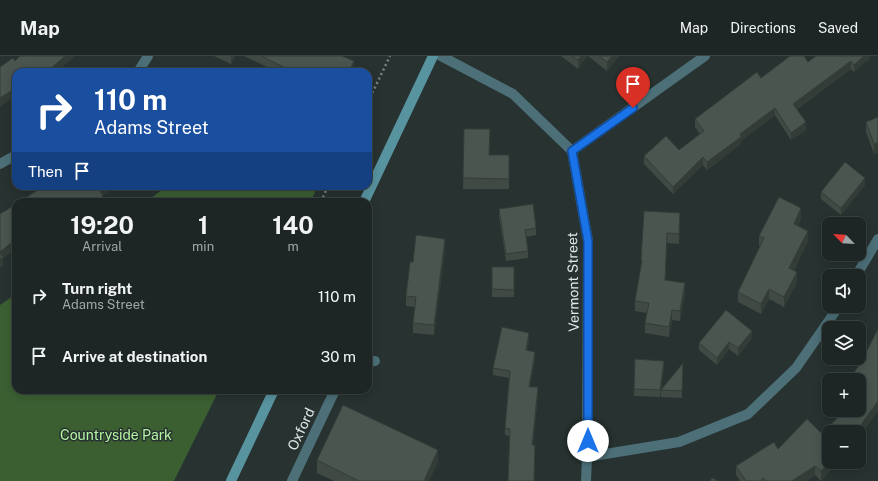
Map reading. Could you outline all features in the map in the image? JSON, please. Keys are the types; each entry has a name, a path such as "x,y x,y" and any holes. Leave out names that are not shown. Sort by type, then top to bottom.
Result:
{"main road":[{"path":"372,185 433,56"},
{"path":"231,481 272,394"}],"street":[{"path":"140,68 148,56"},
{"path":"441,56 513,94 572,151 705,56"},
{"name":"Vermont Street","path":"572,151 588,241 586,481"},
{"path":"0,164 12,157"},
{"path":"860,269 878,239"},
{"path":"587,457 679,442 748,414 796,368 834,313"},
{"name":"Oxford","path":"292,481 333,394"}],"path":[{"path":"372,94 390,56"}],"green space":[{"path":"162,190 316,190 312,198 151,198"},
{"name":"Countryside Park","path":"12,297 12,394 217,394 174,481 0,481 0,305"}],"building":[{"path":"20,56 65,56 52,68 12,68 12,90 0,98 0,67 13,58 15,61"},
{"path":"261,56 342,56 354,61 351,68 286,68"},
{"path":"572,56 581,56 578,60"},
{"path":"599,56 612,56 607,62"},
{"path":"790,56 804,56 808,62 816,56 864,56 854,65 851,61 793,104 806,122 791,133 775,108 740,134 741,137 707,162 703,157 673,187 644,156 666,136 679,150 704,131 695,119 757,72 761,78"},
{"path":"878,117 878,142 874,144 866,122"},
{"path":"464,129 490,129 489,155 509,155 509,179 463,178"},
{"path":"845,162 865,178 841,208 821,192"},
{"path":"38,190 100,190 103,196 100,198 25,198"},
{"path":"779,197 801,208 794,224 808,231 789,268 797,272 784,297 769,289 761,304 738,292 764,238 759,236"},
{"path":"533,204 536,228 525,230 528,251 506,254 499,209"},
{"path":"12,206 12,242 0,252 0,214"},
{"path":"644,211 680,213 679,234 667,233 665,280 685,283 680,311 672,310 669,327 645,323 649,303 635,301 642,260"},
{"path":"416,235 445,239 434,325 413,323 416,297 406,296 410,262 413,262"},
{"path":"492,267 514,267 514,290 492,289"},
{"path":"726,310 752,331 738,348 729,342 717,358 699,343"},
{"path":"502,327 529,333 526,350 535,352 529,387 538,387 532,445 535,445 534,481 508,481 510,429 505,428 510,371 493,368"},
{"path":"878,329 878,401 861,425 831,425 838,417 866,417 866,373 854,373 859,365 866,365 866,352"},
{"path":"635,359 664,361 660,390 634,389"},
{"path":"683,363 682,391 661,390"},
{"path":"343,405 438,450 424,481 359,481 317,460"},
{"path":"807,419 822,434 823,469 821,471 815,466 792,481 765,481 764,478 760,481 746,481 736,466 774,442 778,449"},
{"path":"712,478 718,481 710,481"}],"route":[{"path":"588,441 588,241 572,151 633,108"}]}
